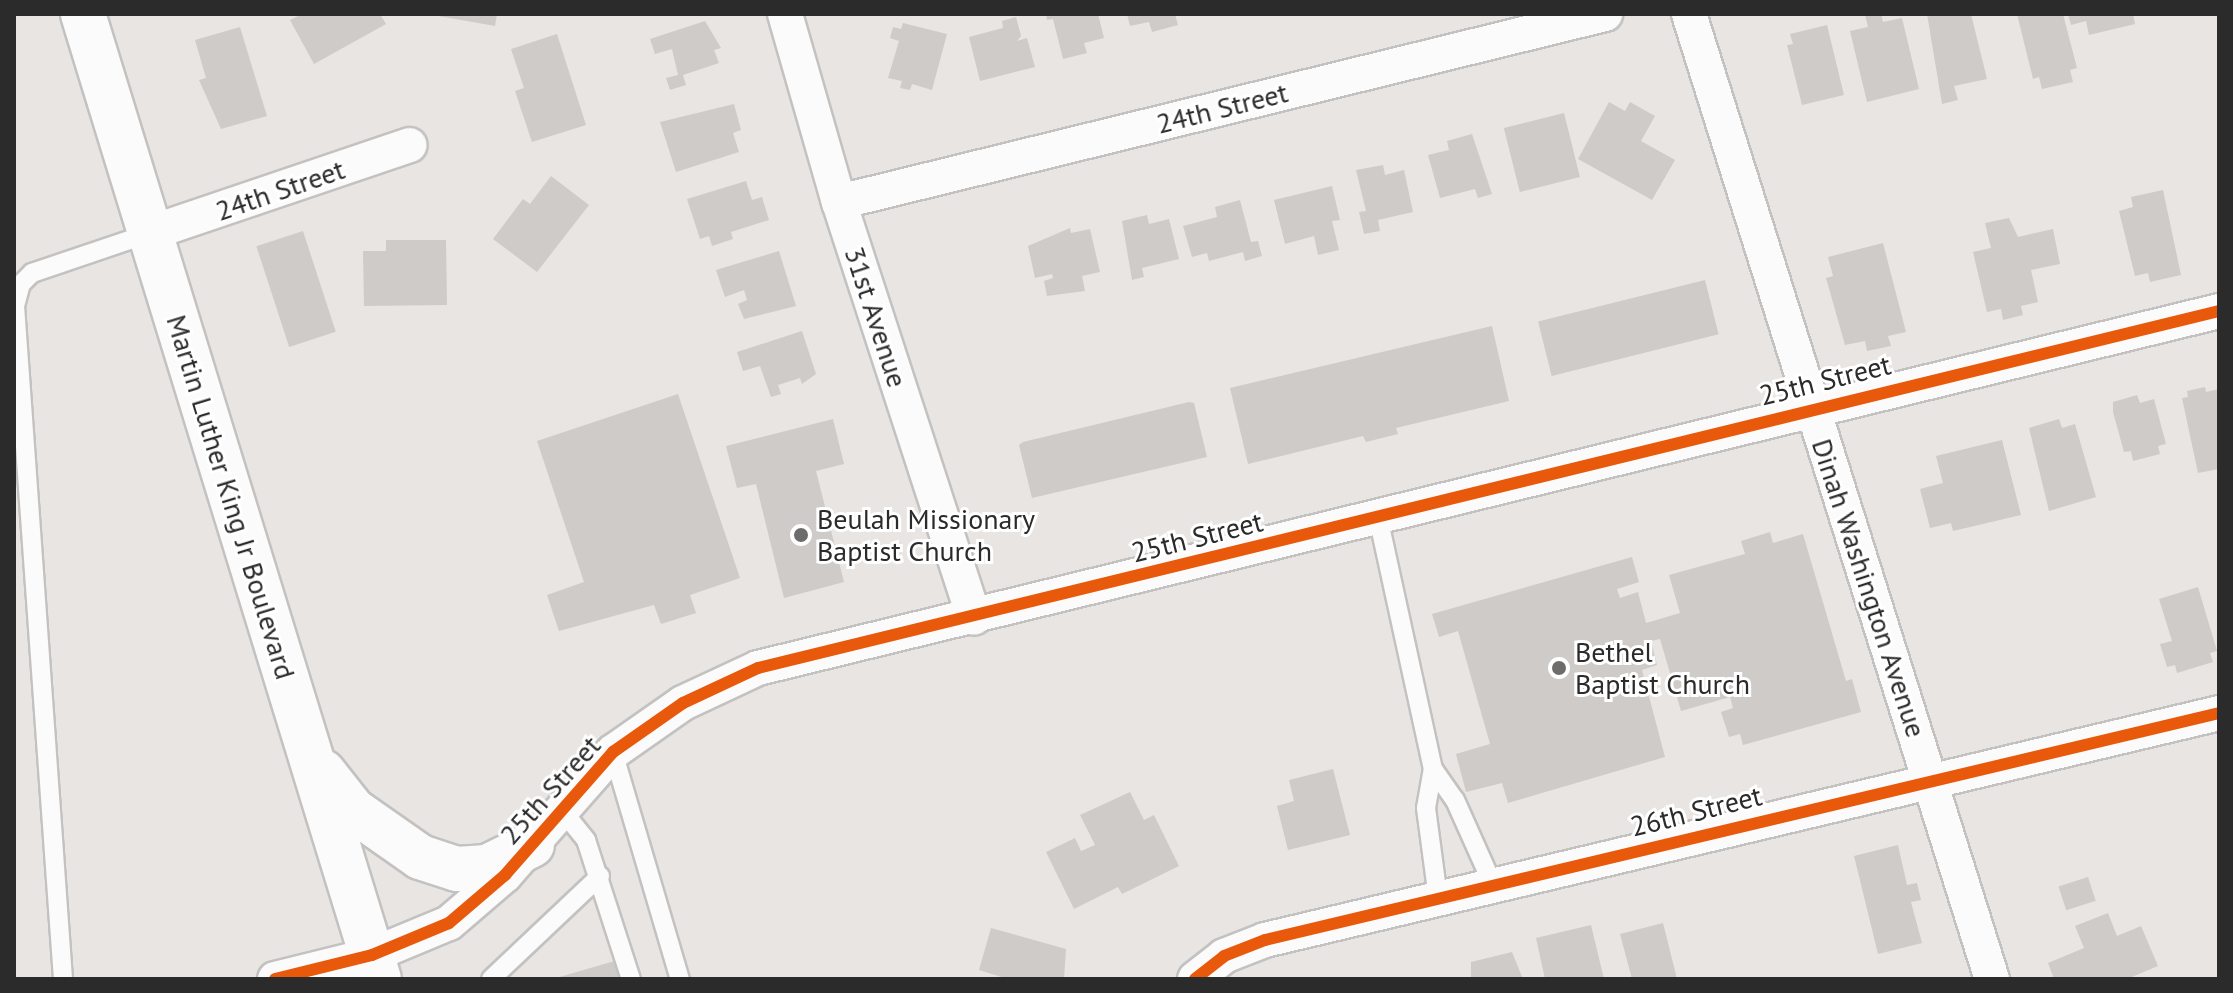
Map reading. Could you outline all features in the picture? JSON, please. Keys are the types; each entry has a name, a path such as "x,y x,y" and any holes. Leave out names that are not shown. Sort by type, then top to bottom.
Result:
{"main road":[{"name":"Martin Luther King Jr Boulevard","path":"83,14 376,967"},
{"path":"312,758 353,810 420,857 457,869 487,867 532,845"}],"street":[{"name":"31st Avenue","path":"785,14 839,202 974,618"},
{"name":"24th Street","path":"839,202 1605,14"},
{"name":"Dinah Washington Avenue","path":"1689,14 1809,408 1932,778 1992,979"},
{"name":"24th Street","path":"150,233 410,145"},
{"name":"25th Street","path":"275,979 376,967 449,923 532,845 613,752 683,703 758,668 974,618 1809,408 2219,311"},
{"name":"26th Street","path":"1195,979 1224,956 1265,940 1932,778 2219,713"}],"lane":[{"path":"63,979 15,306 21,284 32,273 150,233"},
{"path":"1378,517 1433,769 1426,808 1438,898"},
{"path":"613,752 680,979"},
{"path":"1433,769 1455,800 1493,885"},
{"path":"561,809 586,840 631,979"},
{"path":"491,979 600,876"}],"building":[{"path":"302,14 380,14 386,24 314,64 290,20"},
{"path":"427,14 497,14 495,26"},
{"path":"1046,14 1098,14 1104,38 1084,43 1087,53 1063,59 1053,19 1047,20"},
{"path":"1127,14 1175,14 1178,25 1152,32 1149,22 1130,26"},
{"path":"1881,14 1883,22 1902,18 1919,89 1867,102 1850,31 1868,27 1865,15"},
{"path":"1927,14 1971,14 1987,79 1954,86 1958,100 1942,104"},
{"path":"2017,14 2063,14 2077,68 2070,70 2073,82 2042,89 2039,77 2033,79"},
{"path":"2068,14 2133,14 2135,24 2089,35 2086,21 2071,25"},
{"path":"1016,17 1021,36 1017,41 1027,38 1035,67 980,81 969,37 1003,28 1002,21"},
{"path":"705,21 721,48 714,50 719,63 683,75 686,85 670,90 666,78 678,75 672,49 655,54 650,39"},
{"path":"903,23 947,34 932,90 912,84 910,90 900,88 902,81 888,78 899,41 890,38 893,27 901,29"},
{"path":"1827,25 1844,95 1802,105 1787,45 1793,44 1790,34"},
{"path":"240,27 267,116 221,129 199,80 206,78 195,40"},
{"path":"557,34 586,125 532,142 515,91 524,88 511,49"},
{"path":"1609,102 1625,111 1630,102 1655,116 1641,141 1675,160 1652,200 1578,159"},
{"path":"734,104 741,130 733,133 739,152 676,172 660,122"},
{"path":"1564,113 1580,177 1520,192 1504,128"},
{"path":"1472,134 1492,194 1478,198 1475,189 1440,198 1428,155 1449,150 1447,141"},
{"path":"1383,165 1385,175 1404,170 1413,212 1378,220 1380,231 1364,234 1359,212 1366,211 1356,170"},
{"path":"551,176 589,205 537,272 493,239 523,199 530,204"},
{"path":"746,181 752,200 762,197 769,220 731,232 733,239 712,246 709,236 700,239 687,199"},
{"path":"1332,186 1340,220 1332,221 1339,250 1318,255 1314,236 1285,244 1274,200"},
{"path":"2163,190 2181,275 2150,282 2148,273 2135,276 2119,211 2133,207 2131,197"},
{"path":"1240,200 1251,242 1258,241 1262,256 1245,261 1243,252 1209,261 1207,253 1192,257 1183,226 1217,217 1215,207"},
{"path":"1147,215 1149,224 1169,219 1179,259 1142,268 1144,277 1132,280 1122,221"},
{"path":"2009,218 2018,237 2053,229 2060,264 2031,270 2038,302 2021,306 2023,315 2003,320 2001,309 1987,312 1973,252 1991,248 1985,223"},
{"path":"1070,228 1071,233 1090,229 1100,272 1082,276 1085,291 1047,296 1044,281 1053,278 1052,274 1035,278 1028,246"},
{"path":"303,231 336,332 289,347 256,246"},
{"path":"386,240 446,240 447,305 364,306 363,251 386,251"},
{"path":"1883,243 1906,332 1888,336 1891,346 1867,351 1865,341 1845,345 1826,278 1833,276 1828,257"},
{"path":"779,251 796,306 744,319 738,304 747,300 744,290 725,297 716,270"},
{"path":"1705,280 1719,334 1552,376 1538,322"},
{"path":"1492,326 1509,401 1396,428 1398,434 1366,442 1363,436 1248,464 1230,388"},
{"path":"802,331 816,374 802,384 800,378 778,385 781,394 771,397 760,366 743,371 737,352"},
{"path":"2205,387 2206,392 2219,389 2219,469 2198,473 2182,398 2188,397 2187,391"},
{"path":"678,394 740,578 690,595 696,613 661,624 654,605 559,631 547,595 584,582 537,441"},
{"path":"2137,395 2140,403 2154,399 2166,444 2158,446 2160,454 2133,461 2131,451 2124,452 2113,402"},
{"path":"1194,403 1207,457 1032,498 1019,445 1023,442"},
{"name":"Beulah Missionary Baptist Church","path":"833,419 844,464 816,471 844,582 784,598 756,484 737,488 726,446"},
{"path":"2059,419 2062,428 2075,424 2096,497 2049,511 2029,428"},
{"path":"2002,440 2021,515 1953,531 1951,523 1930,528 1920,489 1943,483 1936,456"},
{"name":"Bethel Baptist Church","path":"1770,532 1773,543 1803,534 1846,681 1852,679 1861,712 1743,745 1740,734 1729,737 1721,712 1733,708 1730,697 1681,711 1660,639 1651,641 1657,665 1642,670 1665,757 1508,803 1502,783 1466,792 1456,754 1490,744 1458,631 1439,637 1432,614 1632,557 1639,582 1617,589 1620,598 1638,592 1646,623 1680,613 1669,575 1745,554 1741,541"},
{"path":"2198,587 2217,651 2210,653 2213,662 2177,673 2175,665 2167,667 2160,644 2172,641 2159,599"},
{"path":"1333,769 1350,835 1288,850 1277,806 1294,801 1289,780"},
{"path":"1130,792 1144,820 1154,815 1179,866 1122,894 1118,887 1074,909 1046,852 1075,838 1081,851 1095,845 1080,815"},
{"path":"1898,845 1907,885 1917,883 1921,900 1911,902 1922,943 1878,954 1854,856"},
{"path":"2088,877 2096,901 2066,910 2059,887"},
{"path":"2108,913 2117,936 2141,926 2158,966 2127,979 2054,979 2048,963 2084,948 2075,926"},
{"path":"1663,923 1677,979 1632,979 1620,934"},
{"path":"1591,925 1604,979 1545,979 1536,938"},
{"path":"991,928 1066,949 1064,979 1008,979 979,970"},
{"path":"1512,952 1523,979 1471,979 1471,962"},
{"path":"618,960 624,979 556,978"}],"cycle path":[{"path":"275,979 372,955 449,923 505,875 613,752 683,703 758,668 2219,311"},
{"path":"1195,979 1224,956 1265,940 2219,713"}],"place":[{"name":"Beulah Missionary Baptist Church","path":"801,535"},
{"name":"Bethel Baptist Church","path":"1559,668"}]}
